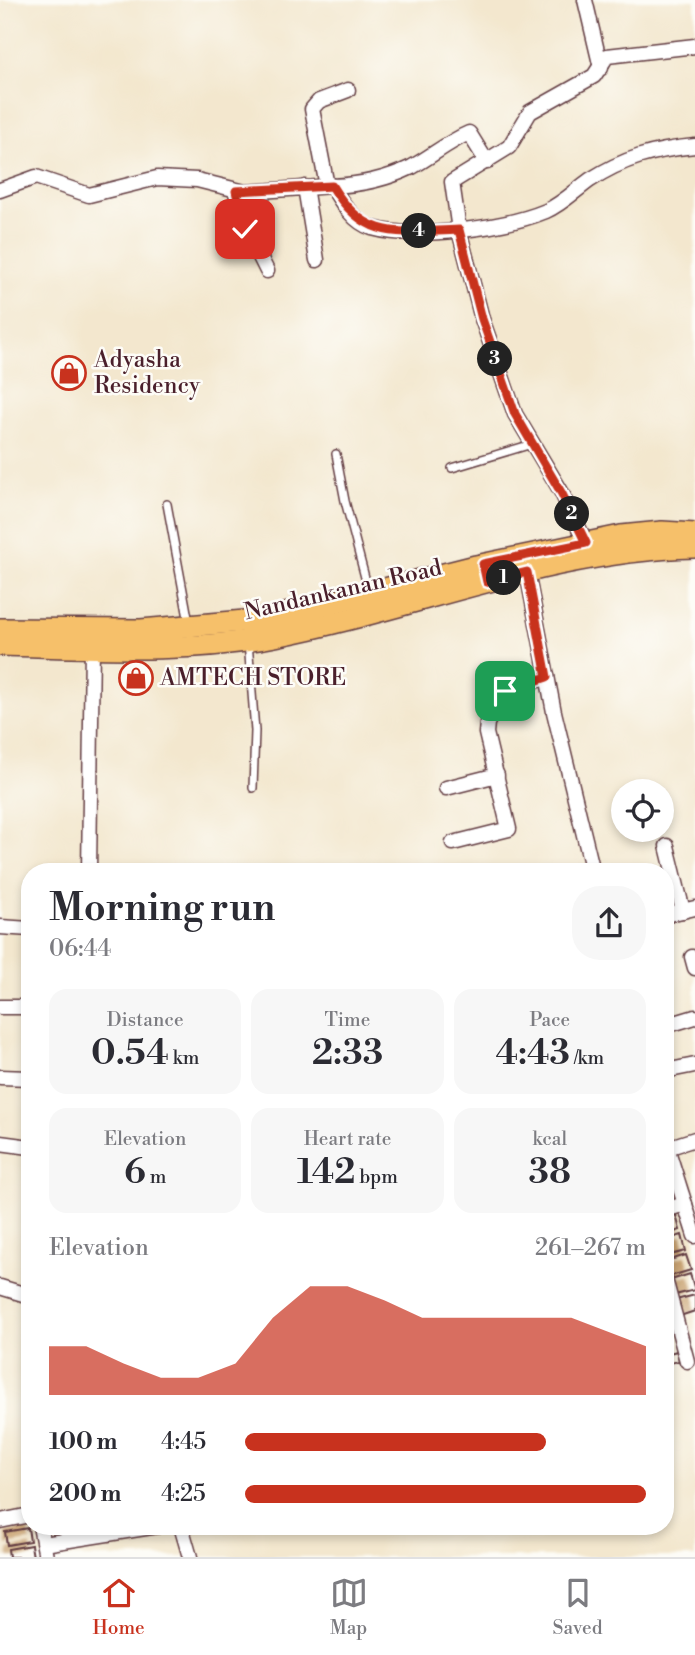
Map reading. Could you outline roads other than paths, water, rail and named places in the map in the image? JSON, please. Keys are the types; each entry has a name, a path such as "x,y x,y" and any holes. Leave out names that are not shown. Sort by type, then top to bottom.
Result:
{"main road":[{"name":"Nandankanan Road","path":"0,645 92,646 275,637 586,543 662,532 695,534"},
{"name":"Nandankanan Road","path":"0,629 129,630 266,619 370,593 485,573 527,572 661,548 695,547"}],"street":[{"path":"584,0 601,68"},
{"path":"586,543 562,494 515,414 491,349 459,230 452,182 509,147 530,112 594,76 603,61 612,54 657,52 695,46"},
{"path":"348,90 320,101 312,109 330,186 350,212 372,228 403,232 459,230 507,224 548,210 623,160 695,146"},
{"path":"0,190 36,177 89,195 158,178 197,180 236,191 375,181 410,168 446,143 469,133 487,162"},
{"path":"304,187 317,260"},
{"path":"236,191 241,219 267,271"},
{"path":"527,572 547,677 591,863"},
{"path":"89,863 92,646"},
{"path":"453,843 509,829 486,727 501,694 509,688 547,677"},
{"path":"446,788 496,775"},
{"path":"667,846 673,863"},
{"path":"674,866 689,909"},
{"path":"0,927 21,928"},
{"path":"0,1007 21,1007"},
{"path":"674,1023 695,1017"},
{"path":"674,1069 695,1065"},
{"path":"0,1077 21,1078"},
{"path":"674,1143 695,1139"},
{"path":"0,1143 21,1146"},
{"path":"674,1170 695,1236"},
{"path":"674,1207 685,1204"},
{"path":"0,1287 21,1293"},
{"path":"674,1312 687,1360"},
{"path":"0,1521 21,1517"},
{"path":"45,1551 92,1535"},
{"path":"184,1535 190,1557"}],"lane":[{"path":"452,468 533,444"},
{"path":"336,454 345,501 370,593"},
{"path":"167,504 190,627"},
{"path":"248,640 256,731 253,788"}],"place":[{"name":"Adyasha Residency","path":"69,373"},
{"name":"AMTECH STORE","path":"136,678"}]}
